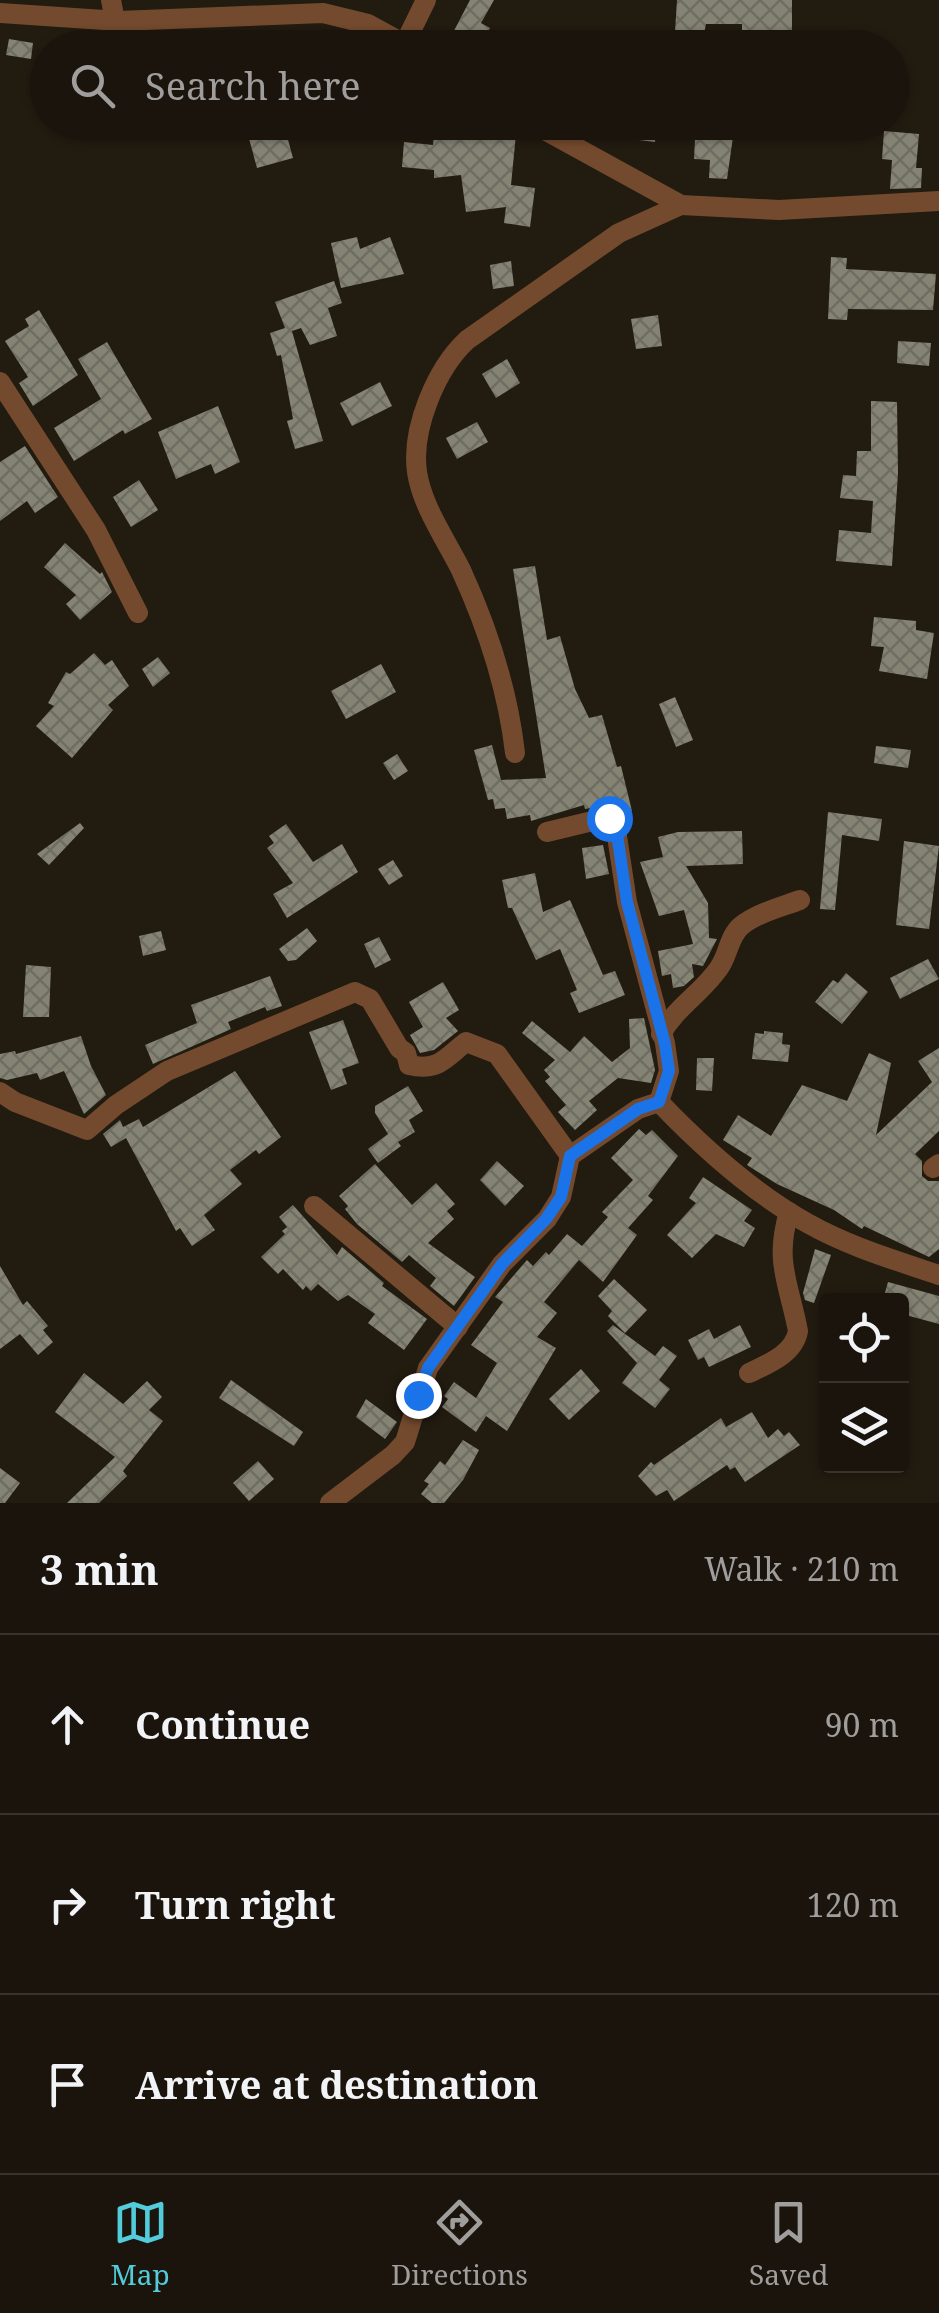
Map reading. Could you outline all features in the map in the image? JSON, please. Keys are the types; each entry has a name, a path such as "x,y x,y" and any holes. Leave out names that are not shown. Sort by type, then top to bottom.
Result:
{"street":[{"path":"414,30 426,0"},
{"path":"0,13 322,13 379,30"},
{"path":"563,140 681,205"},
{"path":"515,754 510,708 497,664 417,474 417,438 449,357 467,340 619,233 681,205 815,210 939,201"},
{"path":"0,382 86,515 138,612"},
{"path":"547,832 609,818 615,823 627,902 650,979 669,1071 659,1102"},
{"path":"661,1034 675,1011 712,980 727,957 735,932 745,923 800,900"},
{"path":"0,1092 15,1102 87,1130 167,1070 354,992 370,1000 406,1053 409,1066 422,1068 446,1061 463,1042 497,1054 570,1156"},
{"path":"330,1503 405,1442 428,1368 502,1264 554,1208 561,1197 570,1156 638,1109 659,1102"},
{"path":"659,1102 697,1141 789,1212 865,1250 939,1275"},
{"path":"314,1206 458,1327"},
{"path":"749,1373 774,1362 796,1342 798,1331 780,1259 789,1212"}],"building":[{"path":"470,0 494,0 481,23 489,30 454,30"},
{"path":"677,0 792,0 792,30 742,30 742,24 706,24 705,30 675,30"},
{"path":"9,39 30,42 30,59 6,55"},
{"path":"909,133 919,134 916,168 922,168 921,188 890,189 892,160 882,159 883,140 909,140"},
{"path":"249,140 288,140 293,158 257,168"},
{"path":"433,140 515,140 511,185 535,188 530,227 504,223 506,207 466,212 461,175 434,178 434,170 402,167 404,142 433,145"},
{"path":"695,140 733,140 727,179 709,178 710,160 694,159"},
{"path":"357,237 360,249 390,237 404,274 341,288 331,243"},
{"path":"831,257 847,258 846,269 936,274 933,310 848,309 847,320 828,319"},
{"path":"511,261 514,286 493,289 490,265"},
{"path":"334,281 342,303 328,308 337,336 310,345 301,328 292,331 323,441 295,449 287,421 293,419 281,355 277,356 270,333 285,328 275,302"},
{"path":"39,310 78,375 33,406 19,383 28,377 5,341 29,326 25,319"},
{"path":"658,315 662,346 636,349 631,319"},
{"path":"898,341 931,343 929,366 897,363"},
{"path":"107,342 152,419 125,434 123,430 74,461 54,428 101,399 78,359"},
{"path":"507,359 520,383 496,398 482,374"},
{"path":"380,382 392,406 352,426 340,403"},
{"path":"871,401 897,402 898,473 892,566 836,561 839,530 871,533 873,501 840,498 843,475 856,476 857,451 871,451"},
{"path":"218,406 240,462 215,474 211,464 176,479 158,432"},
{"path":"477,422 488,442 457,459 446,438"},
{"path":"25,446 58,497 35,513 27,501 0,521 0,462"},
{"path":"139,480 158,510 131,527 113,497"},
{"path":"65,543 102,572 112,592 80,620 66,604 76,595 44,567"},
{"path":"535,566 547,640 560,636 575,689 589,718 602,715 632,811 624,813 612,804 585,809 584,805 531,821 530,815 507,819 505,808 495,809 493,799 488,800 474,750 492,745 501,780 546,778 513,569"},
{"path":"874,617 916,621 916,630 934,633 927,679 879,671 884,647 871,646"},
{"path":"94,653 105,665 112,660 129,686 108,705 113,710 72,758 36,726 54,706 48,703 66,672 70,674"},
{"path":"158,657 170,673 153,687 142,669"},
{"path":"381,664 396,692 346,719 331,691"},
{"path":"675,697 693,740 676,747 659,704"},
{"path":"876,746 911,750 908,768 874,763"},
{"path":"397,754 408,771 394,780 383,763"},
{"path":"828,812 882,819 879,841 842,835 835,910 820,909"},
{"path":"80,823 84,828 49,865 37,854"},
{"path":"286,824 313,862 342,844 358,872 287,918 273,894 293,883 267,848 274,843 269,836"},
{"path":"742,831 743,864 686,866 708,903 709,938 717,939 703,966 692,964 694,977 684,986 673,988 671,974 662,976 658,951 693,944 684,910 659,916 640,862 663,857 658,837 678,832"},
{"path":"904,841 939,846 929,929 896,925"},
{"path":"603,845 609,874 586,879 582,848"},
{"path":"393,860 403,876 389,885 378,869"},
{"path":"535,873 543,912 570,900 603,975 615,971 625,995 579,1013 570,993 577,990 560,949 536,960 512,908 508,908 502,880"},
{"path":"307,928 317,941 296,960 288,961 279,949"},
{"path":"161,931 166,950 143,956 139,936"},
{"path":"379,937 391,960 375,968 364,944"},
{"path":"928,959 939,979 900,999 890,978"},
{"path":"26,965 51,967 49,1017 23,1017"},
{"path":"846,973 868,992 842,1024 815,1002 833,980 838,983"},
{"path":"270,976 282,1006 267,1011 265,1007 228,1022 231,1029 153,1064 145,1045 197,1023 191,1005"},
{"path":"443,982 459,1010 446,1018 458,1031 434,1050 420,1053 410,1035 423,1027 409,1002"},
{"path":"644,1018 655,1070 651,1083 618,1078 589,1101 597,1110 575,1130 558,1112 566,1105 545,1081 550,1077 544,1070 555,1060 522,1033 532,1021 570,1052 584,1036 612,1062 630,1048 629,1019"},
{"path":"343,1020 359,1063 342,1069 347,1084 331,1090 309,1032"},
{"path":"755,1033 783,1033 782,1044 790,1045 788,1062 752,1059"},
{"path":"81,1036 106,1095 84,1114 64,1071 40,1080 37,1073 0,1078 0,1054 16,1054"},
{"path":"939,1048 939,1131 915,1154 922,1161 922,1176 928,1181 939,1181 939,1249 929,1257 864,1226 862,1229 834,1210 777,1184 747,1165 752,1158 723,1140 738,1115 771,1136 802,1085 847,1101 869,1053 891,1063 876,1135 932,1082 918,1061"},
{"path":"697,1058 714,1058 712,1091 696,1090"},
{"path":"235,1071 281,1137 230,1170 242,1184 204,1215 215,1230 192,1246 180,1228 176,1231 126,1138 111,1147 103,1134 120,1120 123,1127 139,1119 143,1127"},
{"path":"408,1086 423,1111 409,1120 415,1132 398,1142 401,1146 378,1163 368,1149 388,1134 375,1106"},
{"path":"639,1129 646,1135 652,1130 678,1156 648,1196 653,1200 628,1228 637,1235 603,1282 579,1260 544,1302 557,1313 537,1337 556,1348 507,1431 486,1416 476,1432 442,1407 454,1382 476,1398 497,1363 471,1345 503,1302 495,1297 527,1260 533,1266 567,1234 582,1246 608,1217 602,1212 633,1180 611,1158"},
{"path":"497,1161 524,1186 505,1206 480,1180"},
{"path":"375,1164 412,1205 436,1183 455,1204 447,1211 454,1219 428,1243 475,1277 454,1306 430,1286 436,1278 409,1255 402,1262 345,1209 348,1206 339,1196"},
{"path":"703,1177 752,1210 744,1221 755,1228 744,1247 716,1234 692,1258 667,1235 696,1203 689,1198"},
{"path":"293,1205 337,1255 342,1247 384,1283 382,1286 427,1319 404,1350 368,1323 375,1314 348,1295 338,1301 318,1284 311,1291 306,1286 303,1290 283,1269 278,1274 261,1257 285,1234 282,1231 287,1227 279,1217"},
{"path":"815,1249 831,1255 814,1303 805,1300 803,1293"},
{"path":"0,1266 23,1305 27,1301 48,1326 43,1330 53,1342 38,1355 20,1334 0,1349"},
{"path":"614,1279 647,1310 625,1333 608,1316 612,1311 598,1296"},
{"path":"888,1282 939,1296 939,1324 909,1316 909,1293 885,1293"},
{"path":"613,1325 655,1356 663,1346 677,1356 659,1380 670,1389 655,1408 622,1383 637,1363 607,1331"},
{"path":"740,1325 751,1347 709,1367 704,1357 698,1360 688,1340 709,1329 714,1339"},
{"path":"581,1369 600,1391 569,1420 549,1399"},
{"path":"84,1373 123,1404 147,1381 162,1397 149,1410 163,1421 123,1471 127,1476 99,1503 67,1503 115,1457 55,1412"},
{"path":"231,1380 303,1432 294,1446 219,1398"},
{"path":"366,1399 397,1422 385,1439 356,1417"},
{"path":"752,1412 768,1438 778,1429 784,1436 789,1432 800,1445 745,1482 735,1467 730,1470 727,1465 674,1501 667,1490 656,1496 638,1476 651,1462 654,1465 721,1418 726,1427"},
{"path":"463,1440 479,1450 463,1480 444,1503 432,1503 421,1494 429,1484 424,1481 440,1461 445,1465"},
{"path":"258,1461 274,1479 249,1501 233,1483"},
{"path":"0,1468 20,1483 5,1503 0,1503"}],"route":[{"path":"418,1395 428,1368 502,1264 546,1219 561,1197 570,1156 638,1109 659,1102 669,1071 665,1044 627,902 620,842 609,818"}]}
